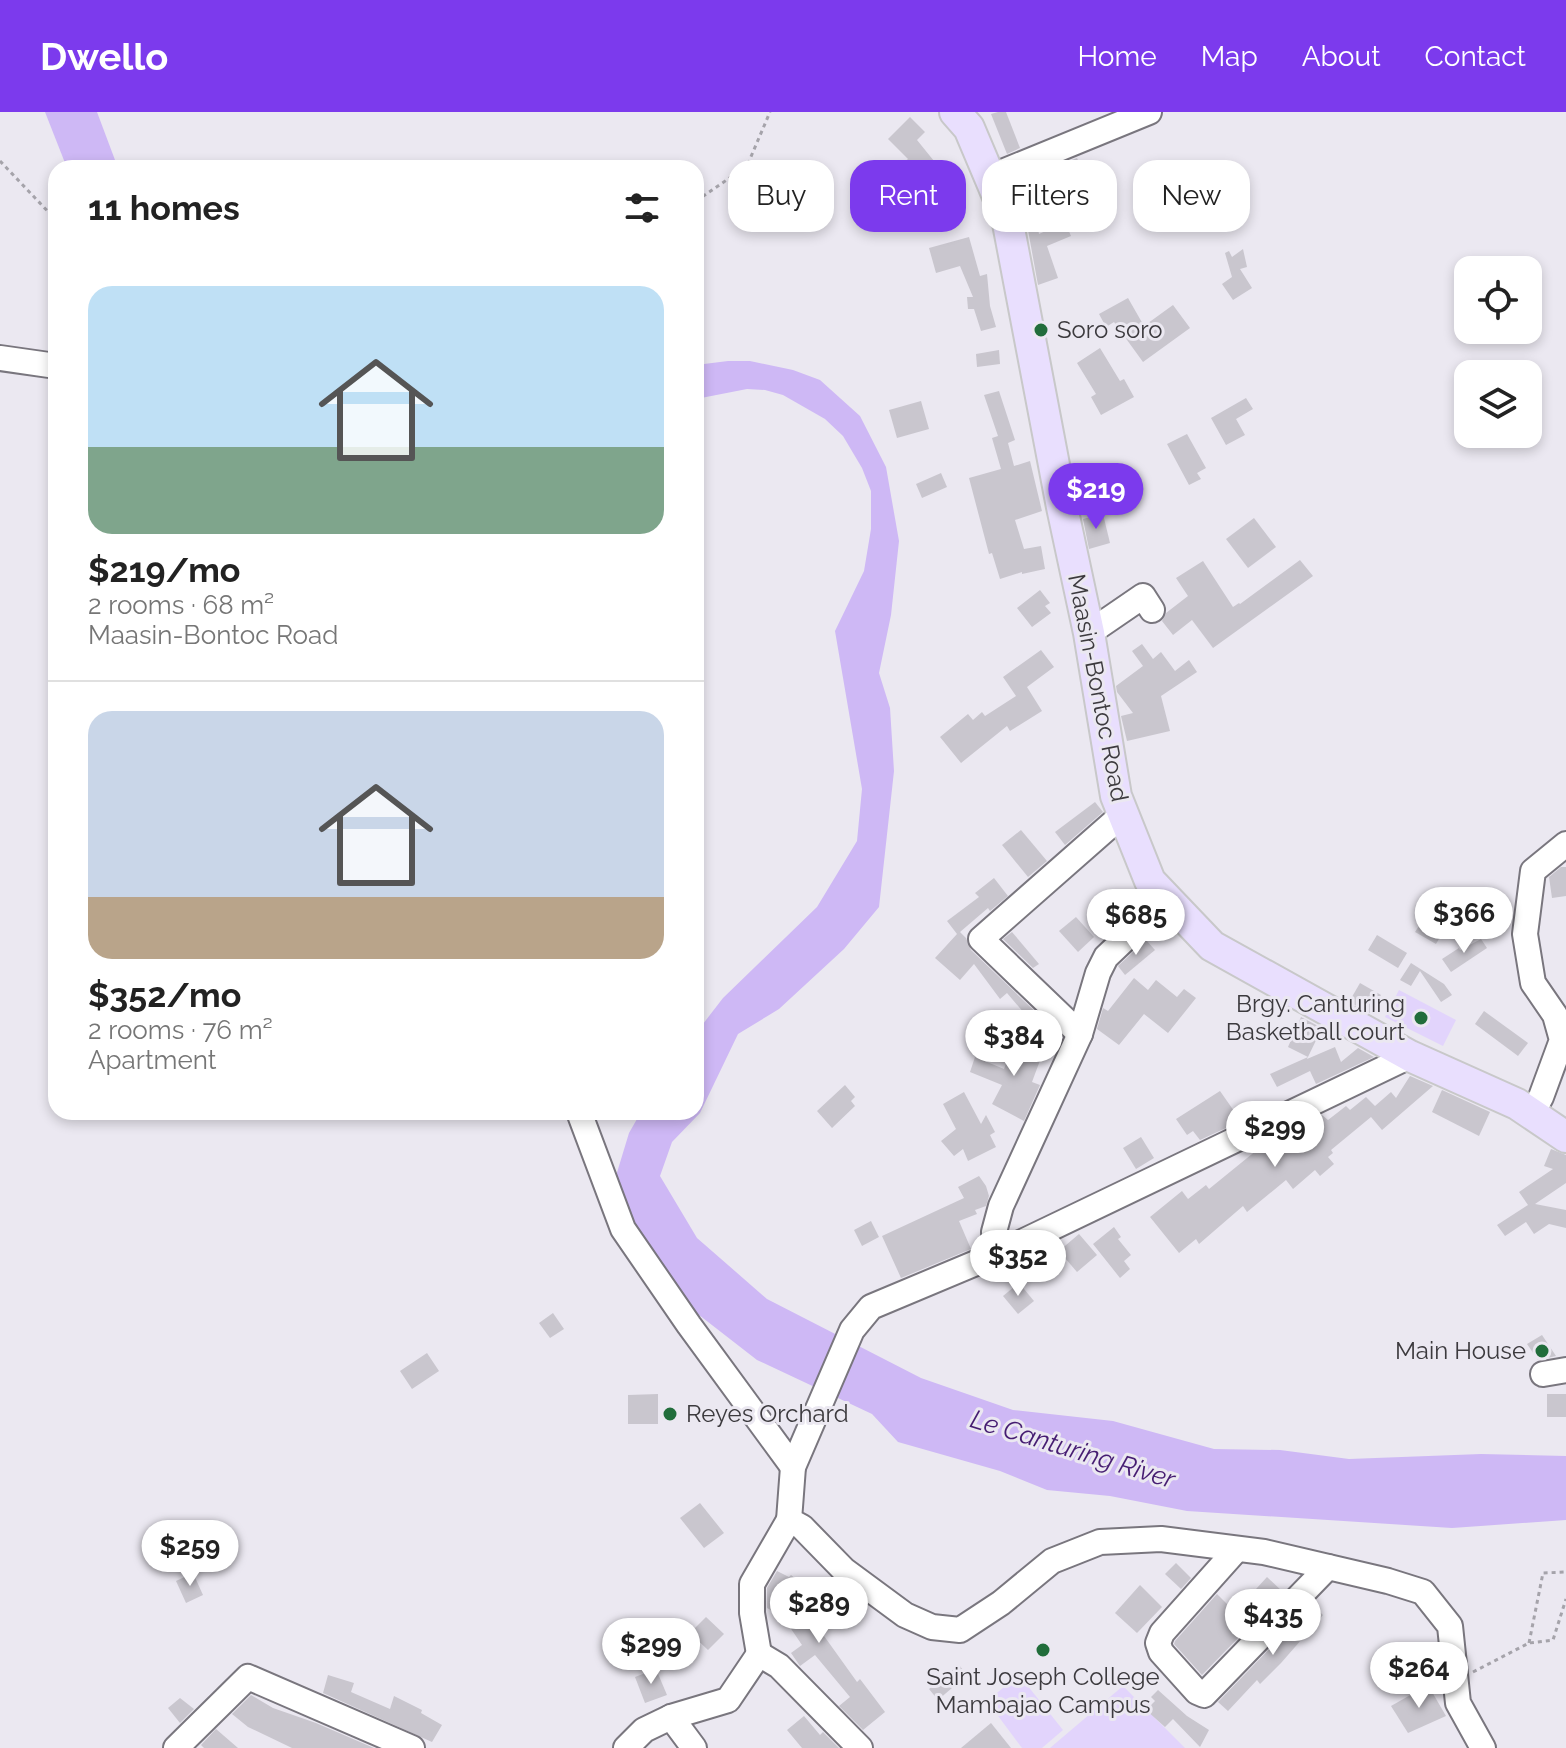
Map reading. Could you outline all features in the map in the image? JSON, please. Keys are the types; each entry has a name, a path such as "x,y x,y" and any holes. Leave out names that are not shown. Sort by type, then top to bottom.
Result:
{"main road":[{"name":"Maasin-Bontoc Road","path":"955,112 969,128 983,160"},
{"name":"Maasin-Bontoc Road","path":"1010,232 1089,633 1116,796 1150,881 1212,946 1410,1056 1517,1104 1566,1137"}],"street":[{"path":"1032,160 1149,112"},
{"path":"0,358 48,365"},
{"path":"1089,633 1143,596 1152,610"},
{"path":"1080,1034 981,939 1122,815"},
{"path":"1532,1114 1562,1040 1555,1015 1533,983 1525,934 1533,871 1566,844"},
{"path":"995,1255 994,1232 1001,1206 1080,1034 1098,973 1106,957 1166,900"},
{"path":"626,1748 644,1730 671,1717 728,1700 759,1654 752,1613 752,1584 789,1520 793,1467 852,1330 864,1313 876,1304 995,1255 1410,1056"},
{"path":"582,1120 623,1229 793,1467"},
{"path":"789,1520 802,1527 844,1570 905,1615 932,1627 960,1630 1001,1603 1052,1561 1100,1542 1161,1539 1264,1552 1423,1592 1450,1626 1458,1703 1483,1748"},
{"path":"1237,1549 1162,1633 1158,1643 1161,1652 1197,1692 1204,1695 1328,1567"},
{"path":"759,1654 779,1666 860,1748"},
{"path":"176,1748 248,1677 412,1748"},
{"path":"671,1717 694,1748"}],"path":[{"path":"704,196 747,166 770,112"},
{"path":"0,161 48,212"},
{"path":"1529,1643 1543,1573 1566,1572"},
{"path":"1456,1681 1529,1643 1553,1640 1566,1599"}],"shaded area":[{"name":"Brgy. Canturing Basketball court","path":"1399,990 1456,1020 1443,1046 1385,1017"},
{"path":"1019,1675 1063,1730 1042,1748 1022,1748 987,1701"},
{"path":"1123,1686 1185,1748 1050,1748"}],"water":[{"path":"45,112 97,112 115,160 64,160"},
{"path":"750,361 793,370 820,380 860,416 886,467 899,541 891,615 879,673 890,708 894,771 879,907 844,949 779,1009 738,1034 704,1105 704,1023 723,998 817,907 857,841 862,789 835,631 864,571 871,529 871,491 862,468 843,436 825,419 783,395 765,390 747,389 704,397 704,364"},
{"name":"Le Canturing River","path":"636,1120 693,1120 672,1142 660,1176 697,1238 767,1299 921,1378 1013,1410 1113,1421 1214,1449 1280,1450 1349,1459 1481,1454 1566,1456 1566,1520 1452,1528 1187,1511 1110,1496 1047,1490 1000,1471 898,1442 872,1414 757,1360 672,1294 612,1189 629,1133"}],"building":[{"path":"1006,112 1020,148 1007,154 991,114"},
{"path":"910,117 925,132 917,140 933,160 907,160 888,139"},
{"path":"1028,232 1069,232 1071,236 1047,246 1058,278 1038,285"},
{"path":"969,237 980,276 987,274 996,327 981,331 974,309 968,309 967,297 973,297 960,266 936,273 929,248"},
{"path":"1243,249 1247,267 1240,269 1252,288 1233,300 1222,284 1232,277 1225,253 1229,251 1232,257"},
{"path":"1128,298 1144,326 1173,305 1190,328 1143,362 1114,322 1106,327 1099,314"},
{"path":"1100,348 1134,397 1101,415 1091,397 1096,394 1077,363"},
{"path":"999,350 1000,364 977,367 976,354"},
{"path":"999,391 1015,440 1008,443 1014,466 1030,461 1042,511 1015,520 1024,549 1041,546 1045,569 1000,579 992,553 989,554 969,478 1001,469 992,438 998,436 984,395"},
{"path":"1246,398 1253,409 1236,419 1245,435 1226,445 1211,418"},
{"path":"921,401 929,429 897,438 889,410"},
{"path":"1187,434 1206,468 1197,473 1201,479 1189,485 1167,444"},
{"path":"941,473 947,487 922,498 916,484"},
{"path":"1103,514 1110,543 1089,549 1083,519"},
{"path":"1254,518 1276,547 1248,568 1226,539"},
{"path":"1300,560 1313,576 1213,648 1192,620 1173,635 1162,621 1166,613 1188,596 1176,578 1203,561 1233,607"},
{"path":"1040,590 1050,603 1045,606 1051,613 1032,627 1017,608"},
{"path":"1142,644 1153,659 1161,652 1175,671 1189,660 1197,672 1161,696 1170,731 1127,741 1121,716 1133,713 1116,686 1143,666 1132,651"},
{"path":"1041,650 1054,667 1027,687 1042,711 1010,731 1007,726 961,763 940,737 968,714 973,720 982,712 985,716 1016,696 1003,677"},
{"path":"1095,802 1103,812 1065,845 1055,832"},
{"path":"1021,830 1047,861 1028,877 1002,845"},
{"path":"1561,867 1566,867 1566,896 1552,898 1549,877"},
{"path":"994,878 1008,896 960,932 971,950 1044,1020 1036,1027 1007,993 1000,999 974,964 960,980 935,958 957,934 947,921 979,897 975,893"},
{"path":"1134,890 1143,901 1104,939 1102,937 1121,921 1111,909"},
{"path":"1076,917 1094,937 1078,952 1059,931"},
{"path":"1423,920 1443,932 1436,944 1415,932"},
{"path":"1012,932 1039,964 1033,968 1003,939"},
{"path":"1377,935 1407,953 1398,968 1368,950"},
{"path":"1481,939 1487,948 1451,972 1442,959"},
{"path":"1146,940 1155,950 1125,975 1118,966"},
{"path":"1411,963 1444,984 1452,995 1441,1002 1420,971 1411,986 1400,980"},
{"path":"1134,978 1148,990 1156,980 1177,997 1184,989 1196,998 1168,1033 1144,1014 1119,1045 1097,1029 1103,1008 1108,1011"},
{"path":"1360,983 1381,995 1370,1013 1349,1002"},
{"path":"1484,1011 1528,1043 1518,1056 1475,1024"},
{"path":"1301,1017 1322,1028 1308,1057 1288,1047"},
{"path":"1016,1037 1045,1047 1032,1082 1040,1085 1024,1121 992,1104 1002,1085 970,1072 975,1057 1004,1069"},
{"path":"1335,1047 1341,1062 1358,1048 1374,1057 1316,1084 1310,1071 1277,1087 1270,1074"},
{"path":"1410,1076 1433,1086 1382,1130 1371,1117 1331,1150 1333,1153 1328,1157 1334,1164 1320,1176 1315,1170 1293,1189 1286,1180 1247,1212 1243,1206 1199,1244 1196,1239 1179,1253 1150,1217 1182,1191 1188,1199 1206,1185 1209,1189 1276,1137 1288,1153 1316,1129 1312,1123 1322,1115 1328,1120 1346,1106 1350,1110 1366,1097 1375,1106 1391,1092 1396,1098"},
{"path":"845,1085 855,1097 851,1101 855,1106 832,1128 817,1111"},
{"path":"1442,1090 1490,1112 1479,1136 1432,1112"},
{"path":"1220,1091 1241,1121 1200,1140 1193,1131 1187,1135 1176,1119"},
{"path":"964,1092 981,1124 986,1115 995,1132 990,1135 996,1147 968,1161 963,1149 954,1156 941,1141 956,1129 943,1104"},
{"path":"1141,1137 1154,1158 1136,1169 1123,1148"},
{"path":"1551,1149 1566,1155 1566,1183 1535,1204 1566,1210 1566,1228 1549,1224 1534,1234 1526,1222 1505,1236 1497,1225 1528,1205 1519,1192 1553,1169 1544,1166"},
{"path":"979,1176 989,1196 986,1206 975,1210 977,1214 959,1221 971,1249 901,1278 882,1236 964,1198 958,1187"},
{"path":"871,1221 879,1237 862,1246 854,1230"},
{"path":"1114,1227 1121,1237 1118,1239 1131,1255 1124,1261 1130,1269 1120,1278 1093,1244"},
{"path":"1079,1234 1097,1255 1077,1272 1059,1251"},
{"path":"1019,1283 1034,1301 1018,1314 1003,1296"},
{"path":"553,1313 564,1329 550,1338 539,1323"},
{"name":"Main House","path":"1542,1335 1556,1356 1538,1360 1527,1344"},
{"path":"427,1353 439,1371 412,1389 400,1371"},
{"path":"658,1394 658,1424 628,1424 628,1395"},
{"path":"1547,1394 1566,1394 1566,1417 1547,1417"},
{"path":"700,1503 724,1533 704,1548 680,1518"},
{"path":"1176,1563 1191,1578 1181,1589 1165,1574"},
{"path":"777,1571 789,1577 791,1575 822,1601 809,1615 857,1682 860,1679 885,1712 863,1730 839,1706 850,1697 815,1655 800,1666 791,1653 802,1645 783,1617 767,1608 767,1588"},
{"path":"193,1573 203,1595 186,1603 176,1581"},
{"path":"1267,1577 1283,1592 1202,1675 1174,1644 1175,1641 1217,1594 1235,1612"},
{"path":"1140,1585 1162,1607 1137,1633 1115,1613"},
{"path":"1312,1605 1323,1615 1281,1663 1260,1684 1257,1680 1228,1711 1218,1702"},
{"path":"706,1617 724,1634 708,1650 690,1633"},
{"path":"959,1665 967,1675 938,1700 929,1689"},
{"path":"656,1669 667,1695 645,1703 635,1677"},
{"path":"328,1675 354,1683 351,1692 390,1709 394,1696 422,1710 421,1713 442,1725 432,1742 323,1693"},
{"path":"1428,1685 1446,1716 1408,1733 1391,1706"},
{"path":"1158,1690 1187,1716 1209,1730 1200,1747 1173,1719 1165,1727 1146,1710 1155,1701 1151,1697"},
{"path":"251,1695 273,1708 374,1748 292,1748 248,1727 232,1714"},
{"path":"180,1698 194,1709 180,1723 168,1708"},
{"path":"804,1716 820,1735 823,1732 839,1748 802,1748 787,1730"},
{"path":"991,1723 1011,1748 961,1748"},
{"path":"216,1729 238,1748 204,1748 201,1745"}],"place":[{"name":"Soro soro","path":"1041,330"},
{"name":"Brgy. Canturing Basketball court","path":"1421,1018"},
{"name":"Main House","path":"1542,1351"},
{"name":"Reyes Orchard","path":"670,1414"},
{"name":"Saint Joseph College Mambajao Campus","path":"1043,1650"}]}
